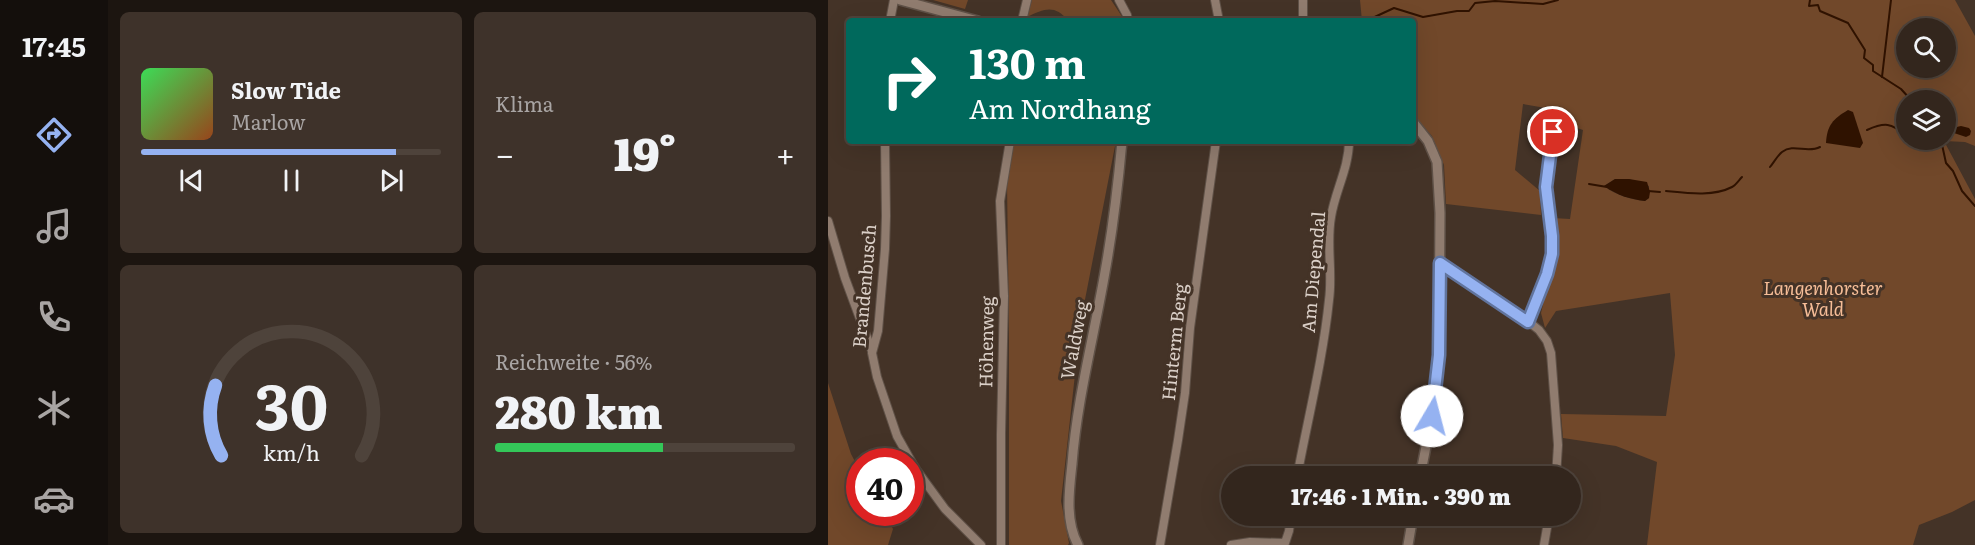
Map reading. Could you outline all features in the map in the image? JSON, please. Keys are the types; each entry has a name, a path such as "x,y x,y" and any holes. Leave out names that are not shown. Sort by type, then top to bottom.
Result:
{"street":[{"path":"891,18 894,0"},
{"path":"900,0 967,18"},
{"path":"1023,18 1027,0"},
{"path":"1119,0 1128,18"},
{"path":"1215,0 1218,18"},
{"path":"1303,0 1304,18"},
{"path":"1416,126 1428,141 1437,162 1440,263 1437,383 1422,466"},
{"path":"1528,322 1547,274 1552,254 1546,187 1553,132"},
{"name":"Brandenbusch","path":"885,144 885,249 878,331 872,352 877,377 897,436 906,453 945,509 981,545"},
{"name":"Höhenweg","path":"1001,545 1004,286 1000,201 1010,144"},
{"name":"Waldweg","path":"1078,545 1069,508 1073,449 1086,363 1113,227 1122,144"},
{"name":"Hinterm Berg","path":"1160,545 1182,417 1190,328 1216,144"},
{"name":"Am Diependal","path":"1299,466 1328,308 1331,217 1345,171 1349,144"},
{"path":"828,221 845,278 872,352"},
{"path":"1440,263 1528,322 1547,340 1551,353 1558,445 1557,466"},
{"path":"1231,545 1250,542 1285,543 1290,526"},
{"path":"1408,545 1411,526"},
{"path":"1544,545 1547,526"}],"green space":[{"path":"933,0 968,0 965,9"},
{"path":"1032,0 1111,0 1123,18 1065,18 1054,10 1039,12 1027,17"},
{"name":"Langenhorster Wald","path":"1360,0 1955,0 1975,36 1975,146 1956,142 1956,90 1896,90 1896,150 1949,150 1975,199 1975,500 1919,525 1913,545 1647,545 1657,462 1616,446 1563,438 1561,414 1666,416 1675,355 1670,293 1556,311 1545,328 1541,313 1551,271 1552,218 1570,219 1583,130 1562,123 1557,110 1523,104 1515,170 1540,191 1541,215 1446,204 1444,165 1432,136 1416,118 1416,18 1362,18","holes":["1615,179 1629,179 1649,186 1649,198 1645,201 1629,198 1604,186"]},
{"path":"1013,144 1115,144 1081,320 1061,501 1068,545 1009,545 1007,181"},
{"path":"828,383 849,448 846,448 846,526 891,526 893,529 888,545 828,545"}],"shaded area":[{"path":"1848,110 1853,112 1863,143 1860,148 1826,143 1832,123"},
{"path":"1956,127 1969,128 1970,135 1966,137 1956,134"},
{"path":"1615,179 1647,182 1649,198 1645,201 1628,198 1604,186"}],"waterway":[{"path":"1372,18 1394,8 1423,17 1469,11 1475,3 1495,1 1543,4 1558,0"},
{"path":"1810,0 1809,6 1818,5 1820,11 1848,23 1865,50 1864,58 1873,65 1873,71 1902,90"},
{"path":"1882,77 1891,0"},
{"path":"1867,130 1888,125 1896,128"},
{"path":"1770,167 1780,153 1787,149 1820,147"},
{"path":"1943,150 1946,163 1953,171 1962,191 1975,206"},
{"path":"1666,191 1699,194 1716,192 1732,187 1742,177"},
{"path":"1589,184 1607,187"},
{"path":"1648,191 1660,192"}],"route":[{"path":"1432,416 1439,355 1440,263 1528,322 1547,274 1552,254 1546,187 1553,132"}]}
